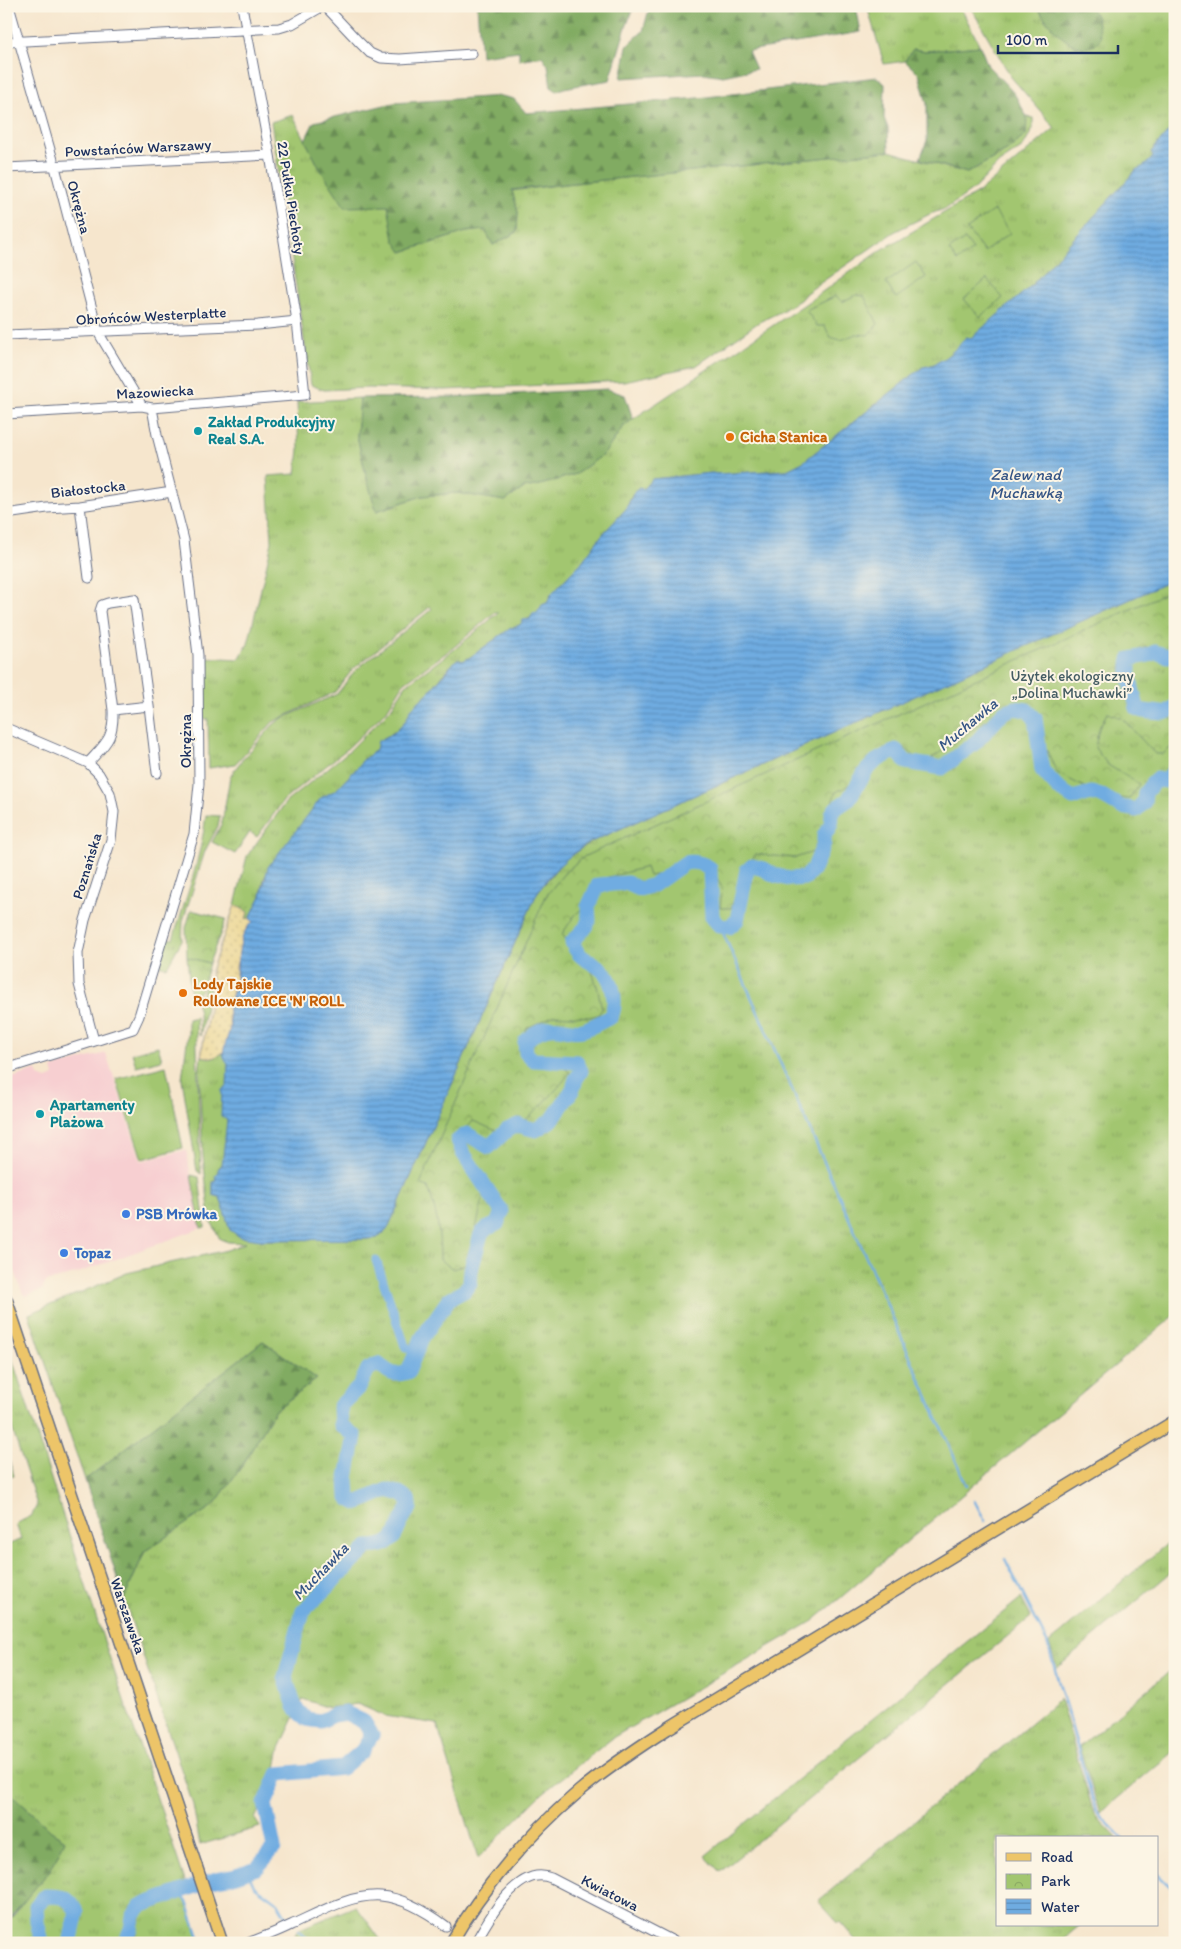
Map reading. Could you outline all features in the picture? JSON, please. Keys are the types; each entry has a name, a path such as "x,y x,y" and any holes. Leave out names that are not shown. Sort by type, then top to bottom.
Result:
{"main road":[{"name":"Warszawska","path":"6,1299 222,1943"},
{"path":"451,1943 486,1891 526,1844 577,1793 618,1762 675,1724 1175,1421"}],"street":[{"name":"Okrężna","path":"9,6 55,167 98,332 142,406"},
{"name":"22 Pułku Piechoty","path":"242,6 270,155 297,321 305,395"},
{"path":"6,42 279,28 292,24 324,6 370,53 381,58 400,59 472,54"},
{"name":"Powstańców Warszawy","path":"6,168 270,155"},
{"name":"Obrońców Westerplatte","path":"6,335 297,321"},
{"name":"Mazowiecka","path":"6,414 142,406 152,408 305,395"},
{"name":"Okrężna","path":"6,1069 133,1029 139,1017 186,864 197,813 200,750 198,655 184,540 157,435 152,408"},
{"name":"Białostocka","path":"6,514 47,508 80,506 172,492"},
{"path":"80,506 89,578"},
{"path":"88,763 107,742 112,732 113,710 100,611 102,605 134,599 157,773"},
{"path":"113,710 149,706"},
{"name":"Poznańska","path":"6,728 88,763 110,793 114,812 111,840 85,920 78,953 79,984 94,1041"},
{"name":"Kwiatowa","path":"475,1943 491,1916 510,1891 528,1878 536,1876 548,1877 678,1943"},
{"path":"248,1943 344,1902 372,1896 383,1896 402,1901 422,1910 446,1926"}],"shaded area":[{"path":"106,1053 141,1161 186,1150 201,1228 78,1273 46,1282 42,1290 26,1296 22,1292 6,1245 6,1080 37,1070 39,1076 47,1079 54,1076 52,1068"}],"green space":[{"path":"477,6 634,6 610,80 564,88 557,91 551,87 548,65 542,56 519,60 519,51 481,56"},
{"path":"650,6 856,6 861,32 748,51 756,69 723,76 704,73 621,78 627,46 643,31"},
{"path":"867,6 960,6 980,46 926,51 914,49 905,61 884,64"},
{"path":"970,6 1037,6 1046,21 1096,16 1090,6 1175,6 1175,124 1151,152 1153,157 1143,167 1137,169 1031,286 971,339 966,337 942,360 923,367 803,462 787,470 712,473 652,479 643,489 639,488 634,492 626,509 602,535 581,563 552,593 547,603 542,605 540,611 520,625 511,628 469,658 449,667 430,691 411,709 406,720 395,732 382,739 376,750 362,761 336,790 321,798 264,878 261,896 250,918 246,920 248,912 235,905 247,856 286,802 349,751 390,710 406,685 455,649 498,613 495,612 454,647 404,683 387,710 347,749 284,800 257,837 250,832 235,854 212,842 222,823 230,777 273,725 281,719 337,694 355,671 432,609 430,607 353,669 335,692 273,722 235,764 209,768 208,719 203,719 202,714 204,657 239,659 248,644 272,542 268,476 296,474 299,450 297,402 360,398 357,436 377,511 422,496 458,493 505,501 524,488 576,474 604,454 623,427 633,419 805,304 883,249 979,192 1055,128 1011,77"},
{"path":"1037,6 1090,6 1096,16 1101,38 1093,45 1084,47 1065,40 1048,23"},
{"path":"980,46 988,66 1014,93 1027,117 1026,135 1008,150 967,173 920,159 927,140 927,104 919,74 905,61 913,49 926,51"},
{"path":"877,77 885,84 884,118 888,128 889,151 512,190 518,212 517,232 493,245 485,230 466,232 402,252 394,240 388,206 345,207 320,169 305,140 314,122 393,103 501,96 514,99 526,113 698,98"},
{"path":"293,115 320,169 388,206 402,252 466,232 485,230 493,245 517,232 518,212 511,191 889,151 967,173 1008,150 1025,135 1027,117 1033,118 1033,129 1023,147 999,163 974,189 947,208 930,214 894,232 806,293 800,300 759,322 696,366 624,381 445,390 368,388 324,390 311,385 271,122"},
{"path":"994,210 1010,233 984,252 967,229"},
{"path":"965,239 973,250 957,261 949,250"},
{"path":"916,262 926,277 896,298 886,283"},
{"path":"987,279 1003,298 980,317 964,299"},
{"path":"856,295 864,296 878,324 868,335 856,334 841,340 830,337 825,326 817,326 806,310 836,296 842,302"},
{"path":"607,389 625,395 633,419 623,427 604,454 576,474 524,488 505,501 458,493 422,496 376,511 357,436 360,398 454,397"},
{"path":"1175,576 1175,1315 813,1621 614,1737 543,1793 478,1858 437,1724 385,1716 357,1704 329,1708 303,1699 280,1748 272,1788 255,1819 260,1827 200,1845 193,1805 124,1599 145,1551 214,1505 242,1466 275,1410 317,1379 263,1341 85,1480 29,1314 127,1273 227,1250 245,1243 228,1242 220,1239 210,1219 203,1157 199,1071 201,1056 213,1058 224,1052 228,1064 227,1129 222,1165 219,1167 219,1173 213,1183 213,1195 220,1197 230,1230 261,1240 377,1238 387,1230 537,893 563,861 591,842 1164,584"},
{"name":"Użytek ekologiczny „Dolina Muchawki”","path":"1175,588 1175,653 1145,647 1129,653 1121,670 1124,682 1141,709 1148,710 1153,714 1162,713 1175,721 1175,744 1163,754 1155,754 1122,718 1107,713 1099,728 1095,748 1108,765 1139,784 1129,799 1110,797 1092,791 1057,773 1044,744 1040,717 1029,706 1012,705 1002,709 932,758 935,763 918,759 906,749 899,747 883,749 856,779 836,792 813,852 795,858 755,854 753,859 748,860 731,908 720,908 722,888 712,867 692,858 667,873 649,876 646,867 601,879 600,883 594,884 588,895 586,905 575,915 562,934 567,941 568,948 590,966 602,1009 598,1015 589,1017 555,1015 527,1028 520,1044 523,1057 540,1064 555,1062 570,1072 549,1097 519,1125 503,1132 473,1121 461,1134 455,1143 484,1190 484,1194 468,1263 453,1269 440,1260 439,1231 434,1206 428,1187 420,1184 546,896 566,871 585,856"},
{"path":"206,815 220,816 218,826 205,851 183,921 182,940 167,967 160,966 167,938 173,939 188,893 201,847"},
{"path":"191,910 226,919 209,963 187,957 186,928"},
{"path":"187,957 209,963 202,988 193,1000 191,999"},
{"path":"209,977 210,986 200,1036 199,1013 196,1002 203,992"},
{"path":"196,1017 201,1174 197,1171 182,1079 188,1019"},
{"path":"158,1046 162,1060 136,1066 132,1053"},
{"path":"166,1066 183,1148 142,1159 116,1079"},
{"path":"191,1175 199,1177 205,1227 201,1228"},
{"path":"6,1340 95,1614 186,1884 137,1904 131,1913 121,1943 74,1943 80,1914 76,1901 62,1891 43,1894 36,1907 34,1923 39,1943 6,1943 6,1923 15,1914 65,1840 51,1831 6,1789 6,1546 21,1539 16,1524 32,1515 37,1505 6,1410"},
{"path":"263,1341 317,1379 275,1410 242,1466 214,1505 145,1551 124,1599 85,1480"},
{"path":"6,1450 14,1476 6,1478"},
{"path":"1175,1537 1175,1569 1057,1668 1049,1643"},
{"path":"1021,1598 1031,1617 720,1872 705,1856 845,1740"},
{"path":"1175,1667 1175,1750 1100,1813 1079,1747"},
{"path":"1060,1699 1094,1814 1115,1836 996,1836 996,1926 1079,1926 1059,1943 858,1943 818,1901"},
{"path":"6,1789 51,1831 65,1840 51,1869 6,1923"},
{"path":"181,1894 187,1902 201,1943 135,1943 140,1918 146,1908"},
{"path":"64,1899 69,1905 73,1915 72,1925 66,1943 44,1943 39,1923 40,1910 47,1901"},
{"path":"356,1906 383,1943 306,1943 295,1934 297,1930"}],"sand":[{"path":"235,905 248,912 246,919 250,918 253,922 246,929 236,966 236,985 233,990 229,1017 230,1030 224,1052 213,1058 201,1056 213,986 211,971"}],"water":[{"name":"Zalew nad Muchawką","path":"1175,124 1175,576 1164,584 591,842 575,852 555,871 537,893 387,1230 377,1238 366,1239 261,1240 240,1237 230,1230 220,1197 213,1195 213,1183 218,1169 222,1165 227,1120 221,1116 222,1090 227,1086 228,1064 225,1060 224,1050 230,1025 229,1005 236,984 239,950 244,934 253,922 250,918 261,896 268,867 321,798 336,790 362,761 376,750 378,741 395,732 406,720 411,709 430,691 456,660 463,661 469,658 511,628 520,625 523,620 530,619 533,613 537,613 542,605 547,603 552,593 581,563 602,535 626,509 634,492 639,488 643,489 652,479 712,473 787,470 803,462 923,367 942,360 966,337 971,338 1031,286 1137,169 1144,166 1153,157 1151,152"}],"waterway":[{"name":"Muchawka","path":"1175,655 1167,656 1155,652 1130,659 1129,665 1131,684 1137,708 1144,711 1162,713 1175,707"},
{"name":"Muchawka","path":"125,1943 131,1929 133,1917 140,1906 216,1879 233,1876 257,1868 274,1848 265,1804 278,1774 342,1768 362,1751 372,1735 364,1722 346,1713 334,1715 321,1721 306,1719 295,1707 285,1677 303,1611 368,1547 379,1546 392,1539 410,1508 408,1499 401,1494 387,1490 357,1503 348,1498 347,1478 355,1436 341,1425 340,1406 360,1386 368,1369 378,1364 392,1373 408,1372 422,1338 449,1299 464,1291 470,1283 471,1270 481,1234 486,1229 497,1224 502,1212 463,1153 458,1140 467,1134 489,1147 507,1130 518,1125 536,1130 552,1120 573,1089 581,1071 577,1062 533,1060 526,1053 525,1042 532,1035 544,1029 583,1030 611,1017 614,1000 610,981 603,971 579,954 572,942 586,927 589,920 588,907 598,885 627,883 639,889 654,885 685,863 701,864 710,868 712,917 720,926 729,927 737,920 747,870 752,866 789,879 805,878 814,868 824,843 824,836 831,824 832,814 836,808 848,800 866,771 876,761 896,750 906,762 942,768 975,743 1004,712 1015,708 1027,710 1035,718 1042,770 1059,789 1073,798 1091,793 1102,796 1121,807 1136,810 1144,802 1145,793 1156,779 1166,781 1175,769"},
{"path":"720,926 967,1486"},
{"path":"376,1260 405,1346 416,1353"},
{"path":"974,1500 985,1521"},
{"path":"1005,1559 1047,1642 1096,1811 1120,1836"},
{"path":"247,1871 254,1886 278,1903 288,1920"},
{"path":"1158,1875 1175,1891"},
{"path":"179,1891 187,1902 201,1943"},
{"name":"Muchawka","path":"42,1943 37,1922 36,1906 45,1896 64,1898 71,1903 77,1912 70,1943"},
{"path":"298,1930 313,1943"}],"place":[{"name":"Zakład Produkcyjny Real S.A.","path":"198,431"},
{"name":"Cicha Stanica","path":"730,437"},
{"name":"Lody Tajskie Rollowane ICE 'N' ROLL","path":"183,993"},
{"name":"Apartamenty Plażowa","path":"40,1114"},
{"name":"PSB Mrówka","path":"126,1214"},
{"name":"Topaz","path":"64,1253"}]}
